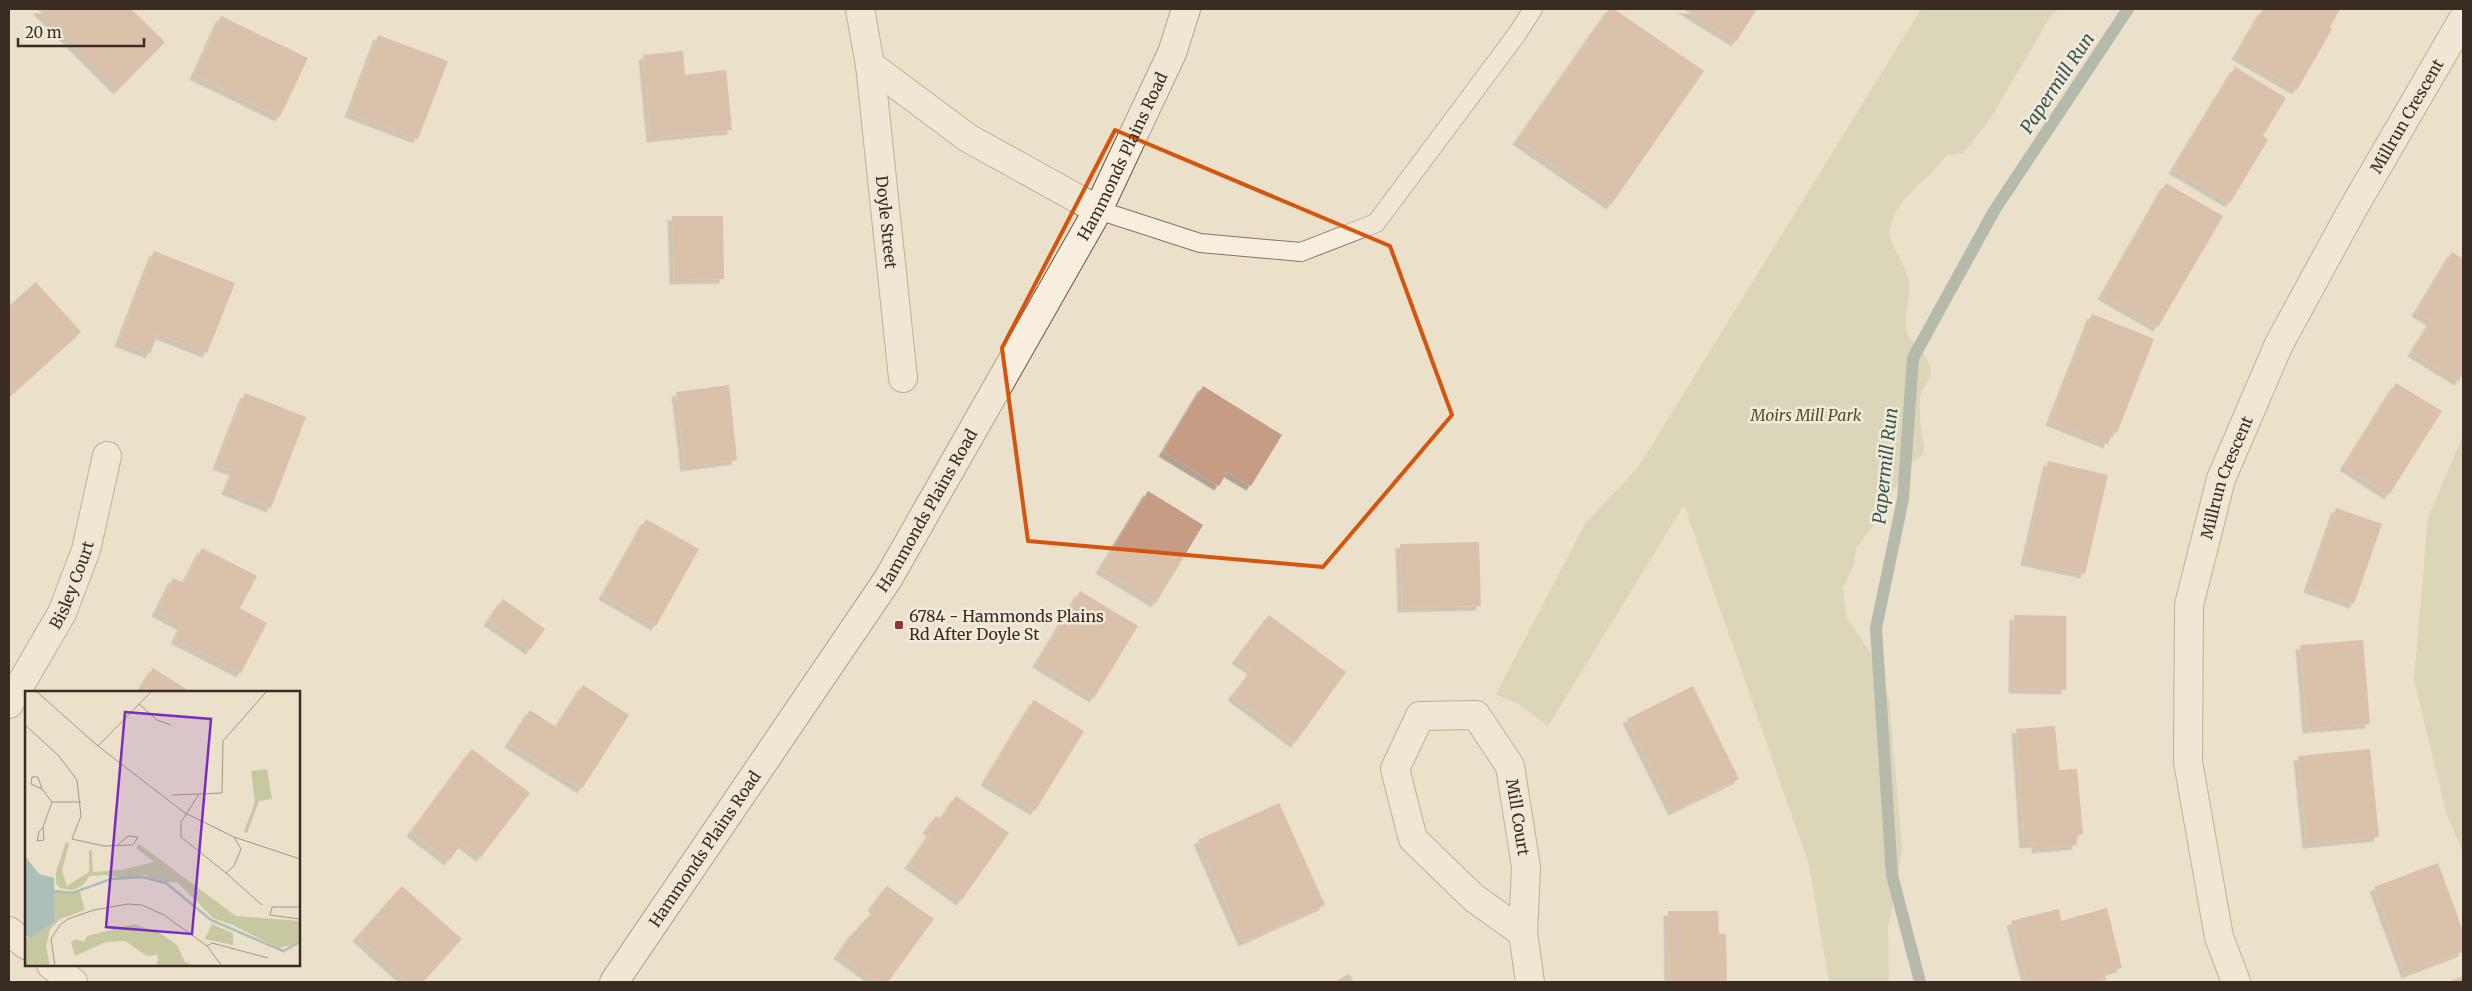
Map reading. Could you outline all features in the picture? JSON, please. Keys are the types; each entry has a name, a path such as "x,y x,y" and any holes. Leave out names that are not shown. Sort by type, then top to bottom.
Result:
{"street":[{"name":"Doyle Street","path":"860,9 870,65 903,378"},
{"name":"Hammonds Plains Road","path":"614,982 888,579 1098,210 1172,52 1186,9"},
{"name":"Millrun Crescent","path":"2236,982 2219,937 2188,762 2189,605 2221,479 2278,344 2370,178 2463,19"},
{"path":"870,65 968,138 1098,210"},
{"name":"Bisley Court","path":"9,704 62,614 86,550 107,456"},
{"name":"Mill Court","path":"1524,933 1474,898 1413,839 1395,770 1420,716 1476,715 1510,766 1526,867 1524,933 1530,982"},
{"path":"9,931 25,944"},
{"path":"52,966 73,982"}],"lane":[{"path":"1098,210 1200,243 1301,252 1376,222 1517,34 1533,9"}],"highlighted area":[{"path":"1115,130 1390,246 1452,415 1323,567 1028,541 1002,348"}],"green space":[{"name":"Moirs Mill Park","path":"1921,9 2058,9 2050,17 1990,119 1963,153 1947,155 1912,191 1897,210 1892,221 1891,239 1906,271 1909,283 1905,320 1907,332 1926,357 1931,370 1930,378 1921,394 1919,407 1924,447 1923,454 1912,463 1889,496 1879,518 1856,548 1854,565 1843,588 1846,617 1876,661 1883,675 1889,699 1902,847 1897,889 1888,927 1889,982 1829,982 1809,865 1684,505 1548,726 1520,705 1496,694 1585,524 1639,466"},
{"path":"2463,435 2463,853 2447,815 2414,680 2428,518"}],"building":[{"path":"37,9 131,9 165,42 118,90"},
{"path":"1609,9 1614,9 1704,71 1611,205 1517,140"},
{"path":"1683,9 1757,9 1736,42"},
{"path":"2263,9 2340,9 2330,27 2332,29 2297,90 2236,55"},
{"path":"221,16 308,58 280,117 194,75"},
{"path":"378,35 448,61 418,139 349,113"},
{"path":"683,51 685,75 726,70 732,130 651,138 643,55"},
{"path":"2235,67 2286,98 2263,136 2268,140 2230,203 2173,169"},
{"path":"2166,183 2223,216 2158,327 2102,295"},
{"path":"672,216 723,216 724,279 674,280"},
{"path":"154,251 235,283 207,353 158,334 150,354 119,342"},
{"path":"2452,252 2463,259 2463,374 2459,381 2412,352 2431,321 2416,312"},
{"path":"36,282 81,332 15,392 9,386 9,306"},
{"path":"2092,314 2154,339 2117,433 2113,431 2108,444 2050,421"},
{"path":"2396,383 2442,411 2389,495 2344,466"},
{"path":"729,385 737,460 685,467 676,392"},
{"path":"1203,386 1282,435 1251,486 1227,472 1219,486 1163,452"},
{"path":"245,393 306,417 271,508 226,490 234,471 217,465"},
{"path":"2048,461 2108,475 2085,574 2025,561"},
{"path":"1148,491 1203,525 1156,603 1100,569"},
{"path":"2336,508 2382,524 2354,604 2308,588"},
{"path":"646,519 699,549 656,626 603,595"},
{"path":"1479,542 1481,606 1402,608 1400,544"},
{"path":"202,548 257,576 240,608 267,623 241,673 175,639 182,626 156,612 173,578 184,583"},
{"path":"1080,591 1138,626 1094,698 1037,663"},
{"path":"503,599 545,629 530,650 488,621"},
{"path":"1269,615 1346,672 1295,743 1232,696 1252,670 1236,659"},
{"path":"2014,615 2066,616 2066,690 2013,689"},
{"path":"2363,640 2370,724 2307,729 2300,645"},
{"path":"153,668 189,691 139,691"},
{"path":"583,685 629,715 582,789 509,743 530,710 556,727"},
{"path":"1693,686 1739,779 1673,811 1627,719"},
{"path":"1034,700 1084,731 1035,811 985,781"},
{"path":"2055,726 2059,770 2077,769 2083,834 2076,835 2077,845 2036,849 2036,843 2024,844 2016,729"},
{"path":"472,749 530,793 481,857 462,843 449,861 411,832"},
{"path":"2370,749 2379,837 2307,844 2298,756"},
{"path":"956,796 1009,833 961,901 909,864 931,832 927,829 936,816 941,819"},
{"path":"1279,803 1325,905 1243,942 1198,840"},
{"path":"2438,863 2463,931 2463,952 2406,974 2374,887"},
{"path":"402,886 462,939 423,982 407,982 357,937"},
{"path":"887,886 934,919 888,982 876,982 838,954 854,931 856,932 867,917 868,919 875,909 872,906"},
{"path":"2107,908 2122,968 2104,972 2106,980 2096,982 2027,982 2011,921 2059,909 2061,921"},
{"path":"1668,911 1718,911 1719,934 1726,934 1727,982 1669,982"},
{"path":"1349,974 1354,982 1335,982"},
{"path":"2463,976 2463,982 2448,982"}],"waterway":[{"name":"Papermill Run","path":"1920,982 1892,875 1876,628 1903,499 1913,358 1994,211 2128,9"}],"place":[{"name":"6784 - Hammonds Plains Rd After Doyle St","path":"899,625"}]}
